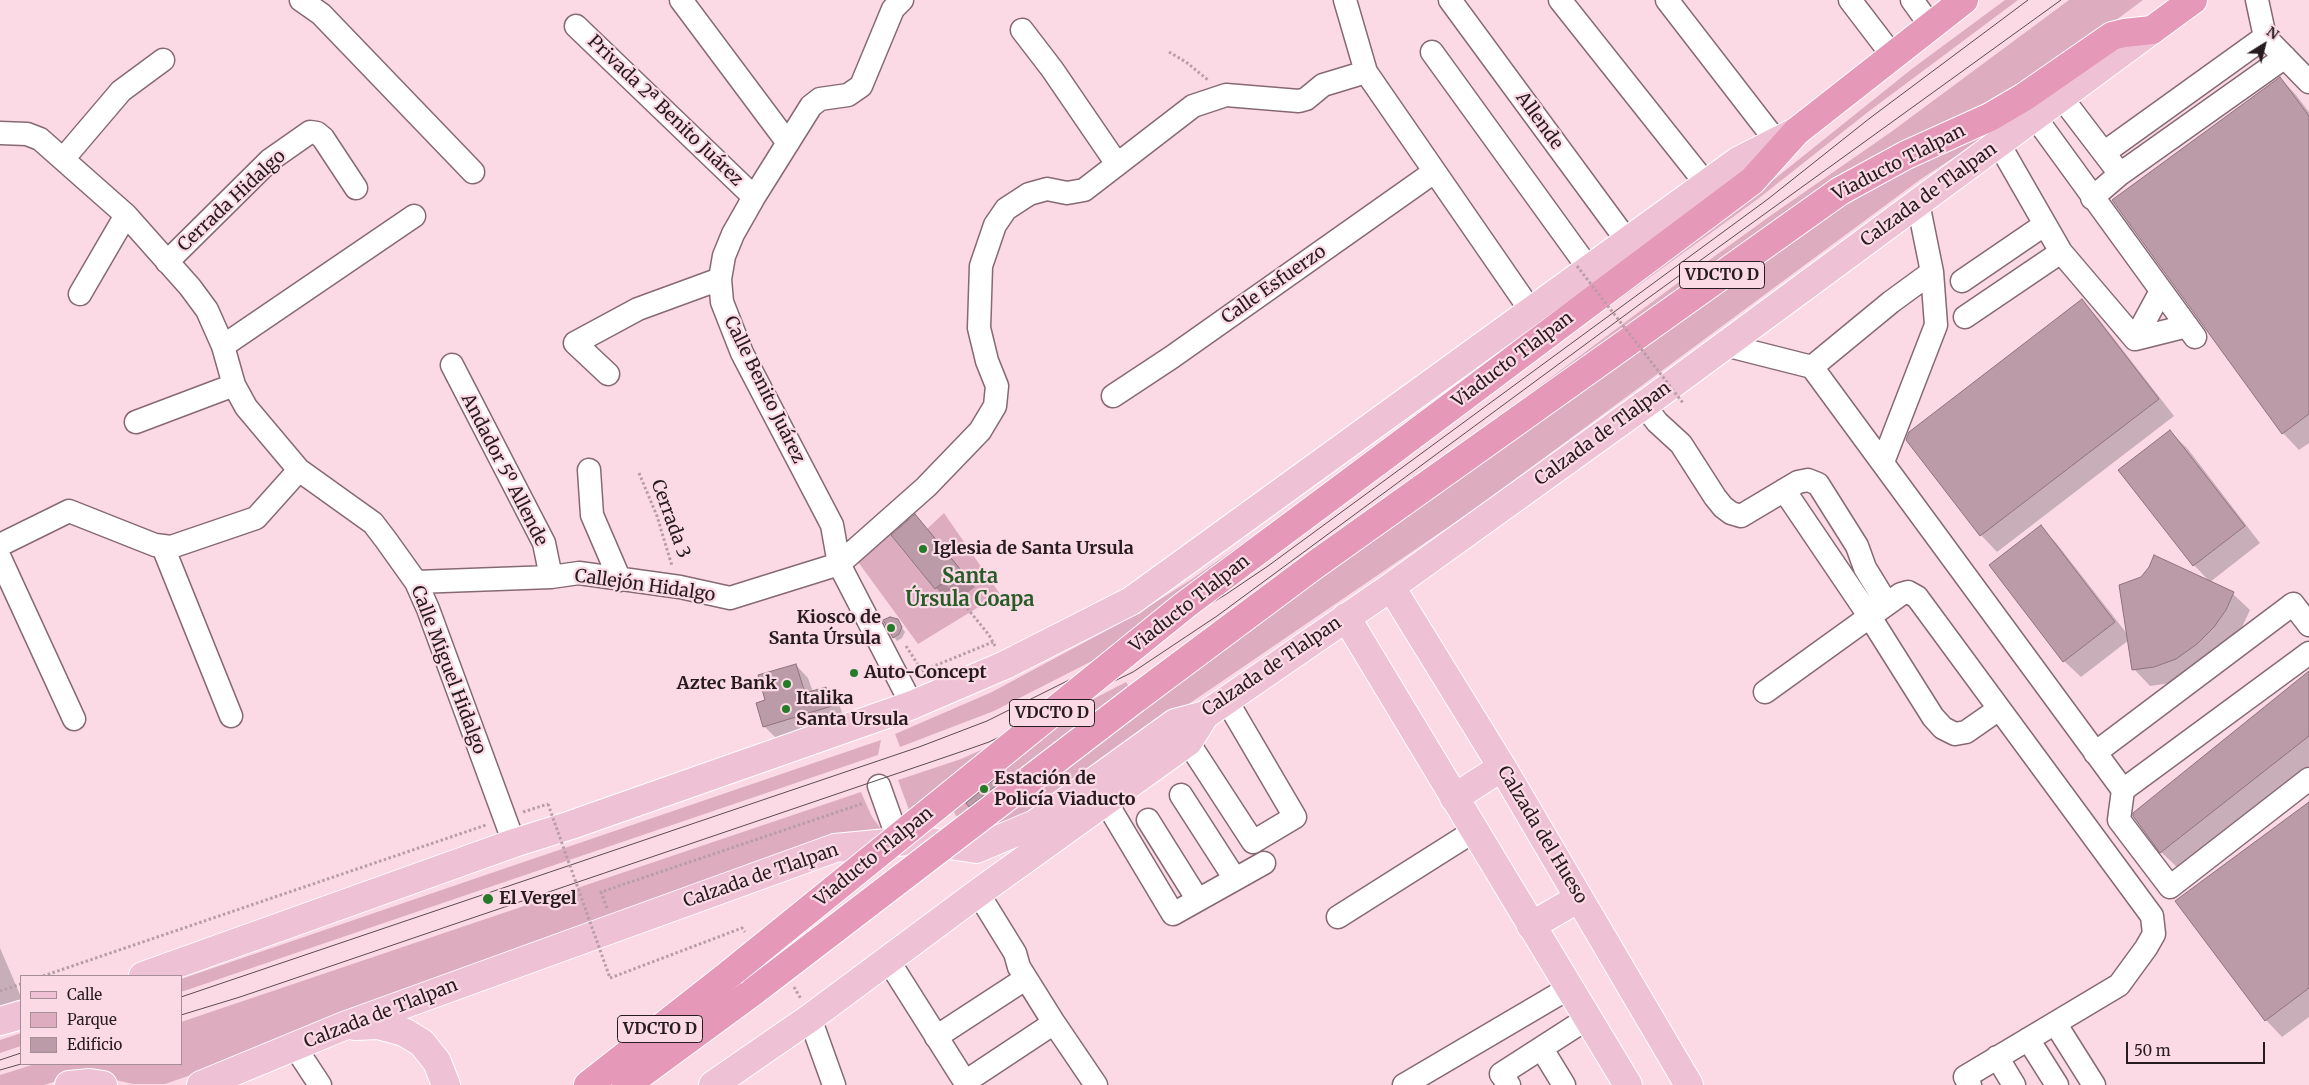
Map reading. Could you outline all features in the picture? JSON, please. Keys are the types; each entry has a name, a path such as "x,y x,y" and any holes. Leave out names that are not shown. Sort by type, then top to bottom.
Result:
{"highway":[{"path":"1786,136 1964,0"},
{"name":"Calzada de Tlalpan","path":"2152,30 2193,0"},
{"name":"Viaducto Tlalpan","path":"626,1085 754,991 1135,698 1316,564 1840,192 1906,156 1990,117 2024,97 2112,36 2152,30"},
{"name":"Viaducto Tlalpan","path":"588,1085 732,972 1178,612 1752,180 1786,136"}],"main road":[{"name":"Calzada de Tlalpan","path":"201,1085 344,1026 835,848 918,840 976,849 1035,824 1175,723 1216,708 1391,587 1725,346 2152,30"},
{"path":"146,975 510,831 571,826 912,705 999,653 1131,601 1532,311 1583,268 1628,242 1738,161 1786,136"},
{"name":"Calzada del Hueso","path":"1391,587 1502,767 1689,1085"},
{"path":"1346,617 1628,1085"},
{"path":"713,1085 810,1018 971,898 1188,742 1216,708"},
{"path":"1454,798 1502,767"},
{"path":"1531,926 1579,898"},
{"path":"0,1021 20,1015"},
{"path":"344,1026 378,1025 404,1032 422,1043 437,1062 446,1085"},
{"path":"69,1085 90,1083 103,1085"}],"street":[{"path":"301,0 327,7 473,172"},
{"path":"681,0 788,144"},
{"name":"Calle Benito Juárez","path":"902,0 893,9 860,86 848,95 820,99 811,106 733,234 724,256 720,279 722,302 742,353 832,525 839,564 912,705"},
{"path":"1344,0 1366,72 1532,311"},
{"name":"Allende","path":"1450,0 1628,242"},
{"path":"1560,0 1707,185"},
{"path":"1668,0 1786,136"},
{"path":"1850,0 1892,55"},
{"path":"1912,0 1930,25"},
{"path":"2257,0 2265,37 2309,82"},
{"name":"Privada 2ª Benito Juárez","path":"576,26 754,197"},
{"path":"1022,30 1117,164"},
{"path":"2105,152 2265,37"},
{"path":"1432,52 1583,268"},
{"path":"2092,198 2120,174 2285,57"},
{"path":"64,158 121,91 163,60"},
{"path":"839,564 926,487 980,431 996,406 998,386 987,360 978,328 981,266 995,225 1006,209 1029,194 1047,189 1067,193 1084,190 1193,106 1226,95 1299,101 1306,99 1323,85 1366,72"},
{"path":"2062,98 2120,174"},
{"path":"2035,117 2191,332 2135,340"},
{"name":"Cerrada Hidalgo","path":"167,262 270,160 310,132 317,133 323,138 356,188"},
{"name":"Calle Miguel Hidalgo","path":"0,133 27,134 40,139 64,158 126,215 190,287 207,310 223,346 234,385 246,407 299,470 373,523 416,582 428,609 510,831"},
{"path":"1999,144 2044,225 2062,252 2135,340"},
{"name":"Calle Esfuerzo","path":"1113,396 1172,357 1434,172"},
{"path":"1883,462 1936,325 1932,272 1918,203"},
{"path":"80,294 126,215"},
{"path":"223,346 414,216"},
{"path":"1962,281 2044,225"},
{"path":"1965,317 2062,252"},
{"path":"1812,367 1891,302 1932,272"},
{"path":"608,374 575,344 638,309 720,279"},
{"path":"2135,340 2161,291"},
{"path":"1725,346 1812,367 2122,790 2119,820 2170,887 2309,779"},
{"name":"Andador 5º Allende","path":"452,365 544,543 550,577"},
{"path":"136,422 234,385"},
{"path":"1644,405 1657,422 1681,444 1715,497 1723,507 1732,513 1741,516 1798,482 1808,480 1818,484 1858,546 1879,610 1933,717 1943,728 1955,734 1966,732 1999,709"},
{"path":"0,545 69,511 163,547 171,547 256,518 299,470"},
{"path":"589,470 592,515 620,580"},
{"path":"1784,490 1879,610"},
{"path":"163,547 231,716"},
{"path":"0,558 74,719"},
{"name":"Callejón Hidalgo","path":"416,582 550,577 579,573 680,587 730,598 839,564"},
{"path":"1765,692 1901,594 1908,592 1917,598 2152,916 2155,926 2154,934 2119,985 1965,1076 1970,1085"},
{"path":"2095,753 2293,604 2309,625"},
{"path":"2122,790 2309,653"},
{"path":"1188,742 1254,842 1295,817 1216,708"},
{"path":"873,794 899,842"},
{"path":"1181,795 1235,879"},
{"path":"1106,802 1173,914 1264,863"},
{"path":"1148,820 1198,900"},
{"path":"1338,917 1474,830"},
{"path":"971,898 1006,956 1022,973 1096,1085"},
{"path":"888,960 966,1084 1054,1023"},
{"path":"936,1037 1022,973"},
{"path":"1404,1085 1569,988"},
{"path":"810,1018 834,1085"},
{"path":"1509,1085 1501,1074 1588,1018"},
{"path":"2054,1023 2094,1085"},
{"path":"2028,1039 2057,1085"},
{"path":"295,1047 320,1085"},
{"path":"1542,1049 1564,1085"},
{"path":"1997,1057 2014,1085"}],"path":[{"path":"1169,52 1186,62 1226,95"},
{"path":"1583,268 1682,403"},
{"name":"Cerrada 3","path":"639,473 657,516 675,574"},
{"path":"900,681 922,671 999,653 945,581"},
{"path":"904,642 922,671"},
{"path":"607,909 601,892 873,794"},
{"path":"46,975 510,831 548,804 610,978 635,969"},
{"path":"591,925 598,922"},
{"path":"0,991 20,984"}],"green space":[{"path":"2005,0 2018,0 1868,112 1759,198 1584,325 1767,185 1913,68"},
{"path":"2069,0 2143,0 2096,35 1391,497 1675,285 1891,132"},
{"path":"2037,103 1921,179 1479,506 1023,817 968,836 948,802 913,821 898,780 961,759 1080,706 1126,682 1143,707 1838,204"},
{"path":"1320,489 1147,633 994,711 900,747 895,734 992,692 1137,614 1192,579"},
{"path":"944,513 1000,594 918,644 853,555 886,529 935,589 927,529"},
{"path":"881,740 878,755 182,992 182,979"},
{"path":"861,792 872,817 885,834 165,1084 133,1084 98,1076 67,1078 44,1085 0,1085 0,1075 32,1065 182,1065 182,1022"},
{"path":"20,1033 20,1046 0,1053 0,1040"}],"building":[{"path":"2280,77 2309,116 2309,414 2282,434 2112,200"},
{"path":"2082,299 2159,399 1980,536 1906,440 1909,432"},
{"path":"2170,430 2245,526 2193,566 2118,470"},
{"name":"Iglesia de Santa Ursula","path":"915,514 960,569 935,589 891,535"},
{"path":"2041,525 2115,622 2063,662 1989,565"},
{"path":"2154,555 2234,592 2226,610 2214,627 2197,644 2176,659 2154,667 2132,670 2119,585 2141,577 2149,567"},
{"name":"Kiosco de Santa Úrsula","path":"890,617 898,619 902,627 899,634 893,638 883,620"},
{"path":"796,664 805,693 826,687 832,706 763,727 756,703 765,700 758,675"},
{"path":"2309,671 2309,736 2160,853 2133,816 2133,813"},
{"path":"997,777 1001,782 969,807 966,803"},
{"path":"2309,802 2309,988 2265,1021 2175,901"}],"tram line":[{"path":"182,997 919,747 987,721 1151,639 1225,595 1268,566 1768,199 1870,118 2028,0"},
{"path":"182,1015 240,997 989,742 1133,672 1217,616 1651,296 2061,0"},
{"path":"0,1060 20,1053"},
{"path":"0,1070 20,1064"}],"place":[{"name":"Iglesia de Santa Ursula","path":"923,549"},
{"name":"Kiosco de Santa Úrsula","path":"891,628"},
{"name":"Auto-Concept","path":"854,673"},
{"name":"Aztec Bank","path":"787,684"},
{"name":"Italika Santa Ursula","path":"786,709"},
{"name":"Estación de Policía Viaducto","path":"984,789"},
{"name":"El Vergel","path":"488,899"}],"district":[{"name":"Santa Úrsula Coapa","path":"970,588"}]}
